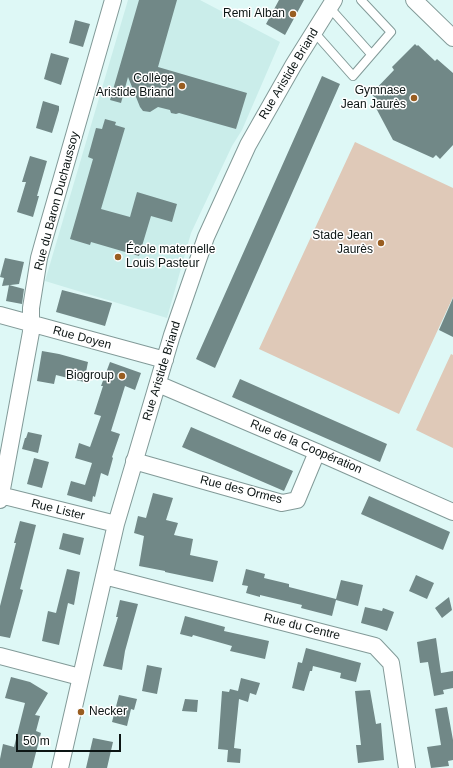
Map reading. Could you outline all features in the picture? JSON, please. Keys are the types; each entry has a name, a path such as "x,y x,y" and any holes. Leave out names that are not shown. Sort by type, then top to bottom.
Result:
{"street":[{"name":"Rue du Baron Duchaussoy","path":"0,497 32,332 31,308 44,240 113,0"},
{"path":"414,0 453,38"},
{"name":"Rue Aristide Briand","path":"60,768 116,524 179,314 206,237 248,145 283,82 332,3"},
{"name":"Rue Doyen","path":"0,315 165,360"},
{"name":"Rue de la Coopération","path":"158,384 453,512"},
{"name":"Rue des Ormes","path":"134,461 282,503 297,500 317,452"},
{"name":"Rue Lister","path":"0,497 116,524"},
{"name":"Rue du Centre","path":"104,576 376,646 391,663 407,768"},
{"path":"0,656 80,677"}],"lane":[{"path":"314,32 353,76 391,32 360,0"},
{"path":"332,3 371,54"}],"shaded area":[{"name":"Collège Aristide Briand","path":"128,0 200,0 280,42 242,130 232,146 191,233 167,318 45,281"},
{"name":"Stade Jean Jaurès","path":"355,142 453,188 453,297 399,414 259,349"},
{"path":"451,354 453,355 453,448 416,430"}],"building":[{"path":"139,0 177,0 158,67 247,93 236,129 179,113 171,113 170,110 158,107 150,112 143,111 128,77 121,103 110,100"},
{"path":"279,0 304,0 285,35 266,24"},
{"path":"75,20 90,24 83,47 69,43"},
{"name":"Gymnase Jean Jaurès","path":"415,44 435,61 437,59 453,73 453,145 440,159 436,155 433,158 393,140 376,108 381,103 371,94 394,70 392,67"},
{"path":"51,53 69,58 61,85 44,79"},
{"path":"322,76 340,84 215,368 196,359"},
{"path":"43,101 59,106 52,133 36,128"},
{"path":"105,119 116,122 115,125 125,128 101,209 130,217 137,192 177,204 172,222 151,216 139,256 91,242 90,245 70,239 93,159 88,157 96,128 102,129"},
{"path":"30,156 47,161 37,196 39,196 33,217 17,212 26,182 22,182"},
{"path":"5,258 24,262 19,284 2,286 4,278 0,277"},
{"path":"9,285 24,289 22,304 6,301"},
{"path":"62,290 112,303 105,326 56,312"},
{"path":"453,298 453,337 439,330"},
{"path":"42,351 88,362 84,382 56,375 54,384 37,381"},
{"path":"110,362 141,373 135,390 125,386 111,431 120,434 112,457 108,476 101,473 95,497 93,496 92,502 67,495 71,481 85,485 92,463 75,458 79,443 90,447 101,416 94,414 103,386 101,386"},
{"path":"240,379 387,444 380,462 232,397"},
{"path":"191,427 293,471 284,491 182,447"},
{"path":"28,432 42,435 38,453 22,449"},
{"path":"34,458 49,462 42,488 27,484"},
{"path":"153,493 173,498 166,520 178,523 174,535 193,539 190,555 218,561 213,582 139,566 144,536 134,533 138,516 146,518"},
{"path":"369,496 450,532 443,550 361,514"},
{"path":"20,521 36,525 20,589 23,590 10,638 0,636 0,606"},
{"path":"63,533 84,538 80,555 59,549"},
{"path":"67,569 80,572 74,605 68,603 59,645 42,641 48,611 56,613"},
{"path":"246,569 265,574 264,578 289,584 289,587 336,599 341,580 363,585 358,606 336,600 332,616 301,608 302,605 246,593 248,586 242,585"},
{"path":"416,575 434,583 427,599 409,591"},
{"path":"449,597 452,610 442,618 435,608"},
{"path":"120,600 138,604 125,651 122,670 103,666 118,617 116,617"},
{"path":"365,607 382,611 383,608 394,612 387,631 361,623"},
{"path":"185,616 225,627 224,631 269,641 265,659 230,651 232,646 193,635 192,637 180,634"},
{"path":"436,638 441,673 453,671 453,688 443,690 444,694 434,696 428,662 420,663 417,642"},
{"path":"306,648 361,663 356,682 340,678 341,673 313,666 304,691 292,688 298,662 302,663"},
{"path":"147,665 162,668 157,694 142,691"},
{"path":"11,677 30,682 48,693 35,715 40,716 36,731 41,733 32,768 0,768 3,744 14,747 25,703 5,698"},
{"path":"241,678 260,683 256,695 250,693 248,702 239,699 234,748 241,749 240,763 227,762 228,750 218,749 222,691 229,692 230,689 238,691"},
{"path":"370,690 376,724 381,723 384,760 358,763 356,745 361,745 355,691"},
{"path":"119,695 137,699 134,710 131,709 127,726 112,722"},
{"path":"185,699 198,700 197,712 182,711"},
{"path":"447,707 453,740 453,760 448,761 449,766 431,768 427,747 441,745 435,709"},
{"path":"93,738 113,742 107,768 86,768"}],"place":[{"name":"Remi Alban","path":"293,14"},
{"name":"Collège Aristide Briand","path":"182,86"},
{"name":"Gymnase Jean Jaurès","path":"414,98"},
{"name":"Stade Jean Jaurès","path":"381,243"},
{"name":"École maternelle Louis Pasteur","path":"118,257"},
{"name":"Biogroup","path":"122,376"},
{"name":"Necker","path":"81,712"}]}
